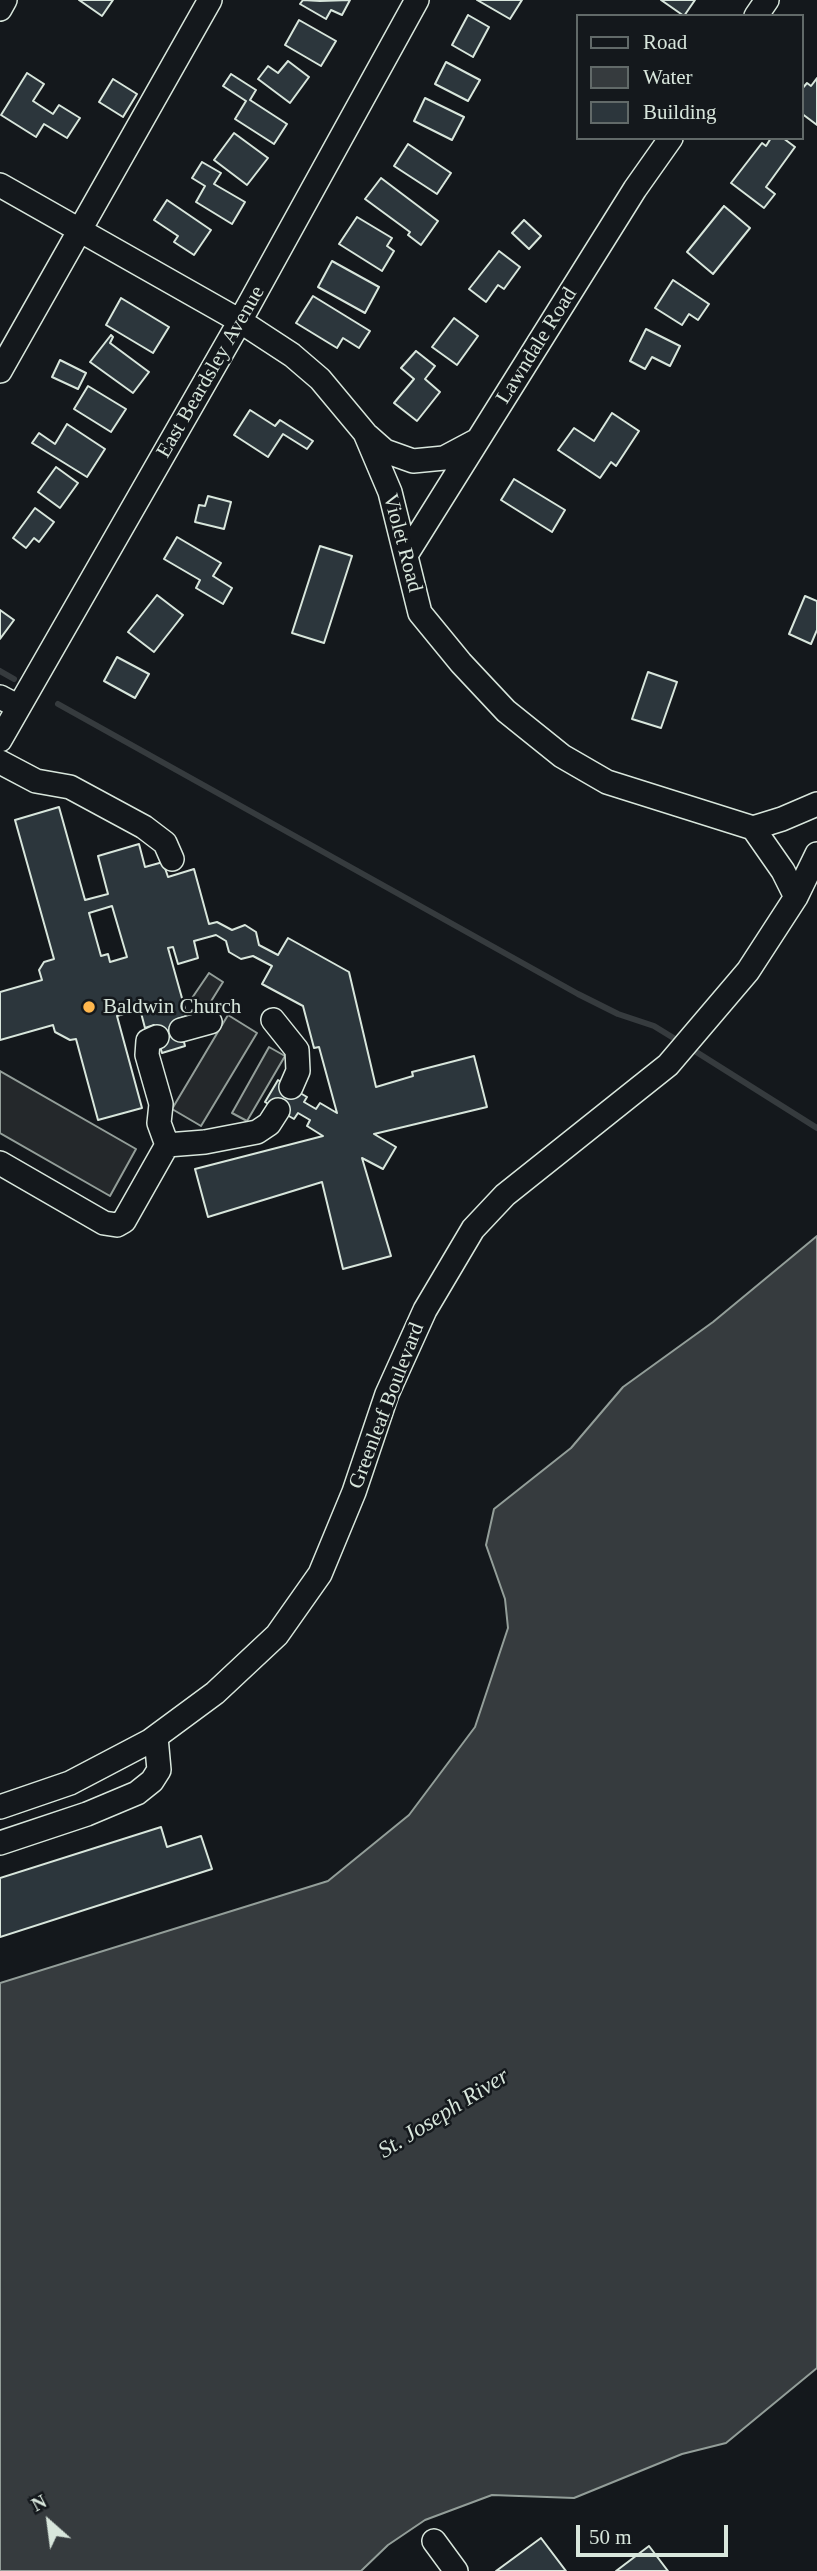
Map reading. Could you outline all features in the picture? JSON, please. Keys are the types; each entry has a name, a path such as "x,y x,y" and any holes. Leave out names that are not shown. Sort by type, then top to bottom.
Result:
{"street":[{"path":"0,9 5,0"},
{"path":"0,371 210,0"},
{"name":"East Beardsley Avenue","path":"0,740 9,702 240,321 417,0"},
{"name":"Lawndale Road","path":"406,555 635,188 670,140"},
{"name":"Violet Road","path":"0,185 240,321 292,355 320,379 365,433 390,492 420,613 461,663 506,711 562,756 607,782 752,828"},
{"path":"365,433 385,451 414,461 444,457 479,439"},
{"path":"0,762 36,781 70,786 144,827 165,843 172,859"},
{"path":"796,897 783,871 752,828 817,804"},
{"name":"Greenleaf Boulevard","path":"0,1807 70,1783 156,1737 215,1693 277,1635 320,1574 354,1492 387,1394 425,1310 473,1229 505,1195 668,1065 748,971 796,897 817,854"},
{"path":"273,1020 297,1050 298,1070 291,1087"},
{"path":"181,1030 210,1022"},
{"path":"0,1163 104,1223 117,1225 124,1221 167,1146 159,1123 161,1104 147,1055 148,1041 157,1037"},
{"path":"167,1146 257,1132 269,1124 278,1110"},
{"path":"0,1843 87,1814 137,1793 152,1781 159,1770 156,1737"},
{"path":"434,2541 456,2571"}],"shaded area":[{"path":"209,973 223,982 205,1011 190,1001"},
{"path":"228,1015 257,1033 201,1126 172,1109"},
{"path":"269,1047 285,1056 247,1121 232,1113"},
{"path":"0,1071 136,1149 110,1196 0,1133"}],"water":[{"name":"St. Joseph River","path":"817,1236 817,2368 726,2443 682,2454 574,2498 492,2495 425,2520 388,2545 361,2571 0,2571 0,1983 328,1881 409,1815 475,1727 508,1628 505,1599 486,1545 494,1509 571,1448 623,1387 713,1322"}],"building":[{"path":"79,0 113,0 102,16"},
{"path":"303,0 350,0 342,15 331,10 326,19 300,4"},
{"path":"477,0 522,0 510,19"},
{"path":"661,0 695,0 685,14 681,14"},
{"path":"468,15 489,27 473,57 452,45"},
{"path":"299,20 336,41 321,66 285,45"},
{"path":"288,61 309,77 290,103 258,79 268,66 278,73"},
{"path":"446,62 480,80 468,101 435,84"},
{"path":"27,73 44,84 33,101 53,114 59,105 80,118 67,138 44,124 36,137 1,115"},
{"path":"231,74 256,90 250,100 287,124 274,144 235,119 246,101 223,86"},
{"path":"817,78 817,125 803,114 803,88 807,83 811,86"},
{"path":"113,79 137,94 123,117 99,102"},
{"path":"425,98 464,117 452,140 414,121"},
{"path":"234,133 268,158 247,185 214,160"},
{"path":"770,140 786,140 795,147 766,187 775,194 764,208 731,183 762,143 766,146"},
{"path":"408,144 451,173 437,194 394,166"},
{"path":"202,162 221,173 214,184 245,202 232,224 196,202 205,186 192,178"},
{"path":"381,178 438,221 421,245 408,235 410,232 365,199"},
{"path":"167,200 211,230 194,255 174,242 178,236 154,220"},
{"path":"724,206 750,228 713,274 687,252"},
{"path":"357,217 392,238 387,246 394,251 382,271 339,244"},
{"path":"524,220 541,236 529,249 512,233"},
{"path":"499,251 520,267 504,289 498,285 486,302 469,289"},
{"path":"332,261 379,287 365,313 318,287"},
{"path":"673,280 709,304 698,320 689,314 682,325 655,308"},
{"path":"313,296 370,331 359,348 343,338 337,348 296,323"},
{"path":"121,298 169,327 153,353 106,325"},
{"path":"454,318 478,336 457,365 432,347"},
{"path":"646,329 680,346 670,366 652,357 645,369 630,361"},
{"path":"111,335 113,337 110,343 149,372 133,393 90,362"},
{"path":"416,351 435,366 425,379 440,392 417,421 394,403 414,379 401,368"},
{"path":"60,360 86,373 78,389 52,377"},
{"path":"88,386 126,409 111,432 74,409"},
{"path":"250,410 275,426 280,420 313,441 307,449 283,434 268,457 234,435"},
{"path":"612,413 639,431 616,466 611,462 600,478 558,450 574,428 594,441"},
{"path":"67,424 105,449 87,477 32,443 39,433 55,444"},
{"path":"56,467 78,483 60,508 38,492"},
{"path":"514,479 565,510 552,532 501,500"},
{"path":"208,496 231,502 224,529 195,522 199,505 205,506"},
{"path":"35,508 54,522 39,542 34,538 26,548 13,538"},
{"path":"177,537 221,563 213,576 232,588 223,604 196,588 200,580 164,559"},
{"path":"320,546 352,556 324,643 292,633"},
{"path":"157,595 183,615 154,652 128,632"},
{"path":"805,596 817,601 817,630 811,644 789,634"},
{"path":"0,610 14,620 0,639"},
{"path":"117,657 149,674 135,698 104,681"},
{"path":"648,672 677,682 661,728 632,719"},
{"path":"59,807 85,900 108,894 98,856 139,844 145,867 163,862 168,877 194,869 209,924 217,922 232,930 245,925 256,932 259,945 278,955 288,938 349,972 376,1087 413,1076 412,1072 474,1056 487,1107 374,1134 396,1147 383,1169 362,1158 391,1256 343,1269 322,1182 208,1217 195,1169 323,1136 307,1126 310,1120 298,1113 294,1119 265,1102 278,1080 307,1097 304,1102 316,1109 320,1103 337,1113 319,1047 314,1048 303,1006 262,984 272,966 253,956 241,959 229,952 226,941 216,935 194,941 198,958 178,964 173,947 168,948 187,1016 178,1019 185,1046 162,1053 154,1025 145,1028 140,1009 117,1016 142,1108 98,1120 76,1039 70,1040 55,1032 53,1025 0,1040 0,992 42,980 39,970 44,962 54,959 15,820","holes":["112,906 127,957 110,962 108,954 101,956 89,913"]},
{"path":"161,1827 167,1847 201,1836 212,1869 0,1937 0,1878"},
{"path":"541,2538 566,2571 496,2571"},
{"path":"649,2546 668,2571 616,2571"}],"waterway":[{"path":"0,671 14,679"},
{"path":"58,704 578,994 618,1014 654,1026 680,1042"},
{"path":"690,1048 817,1128"}],"place":[{"name":"Baldwin Church","path":"89,1007"}]}
